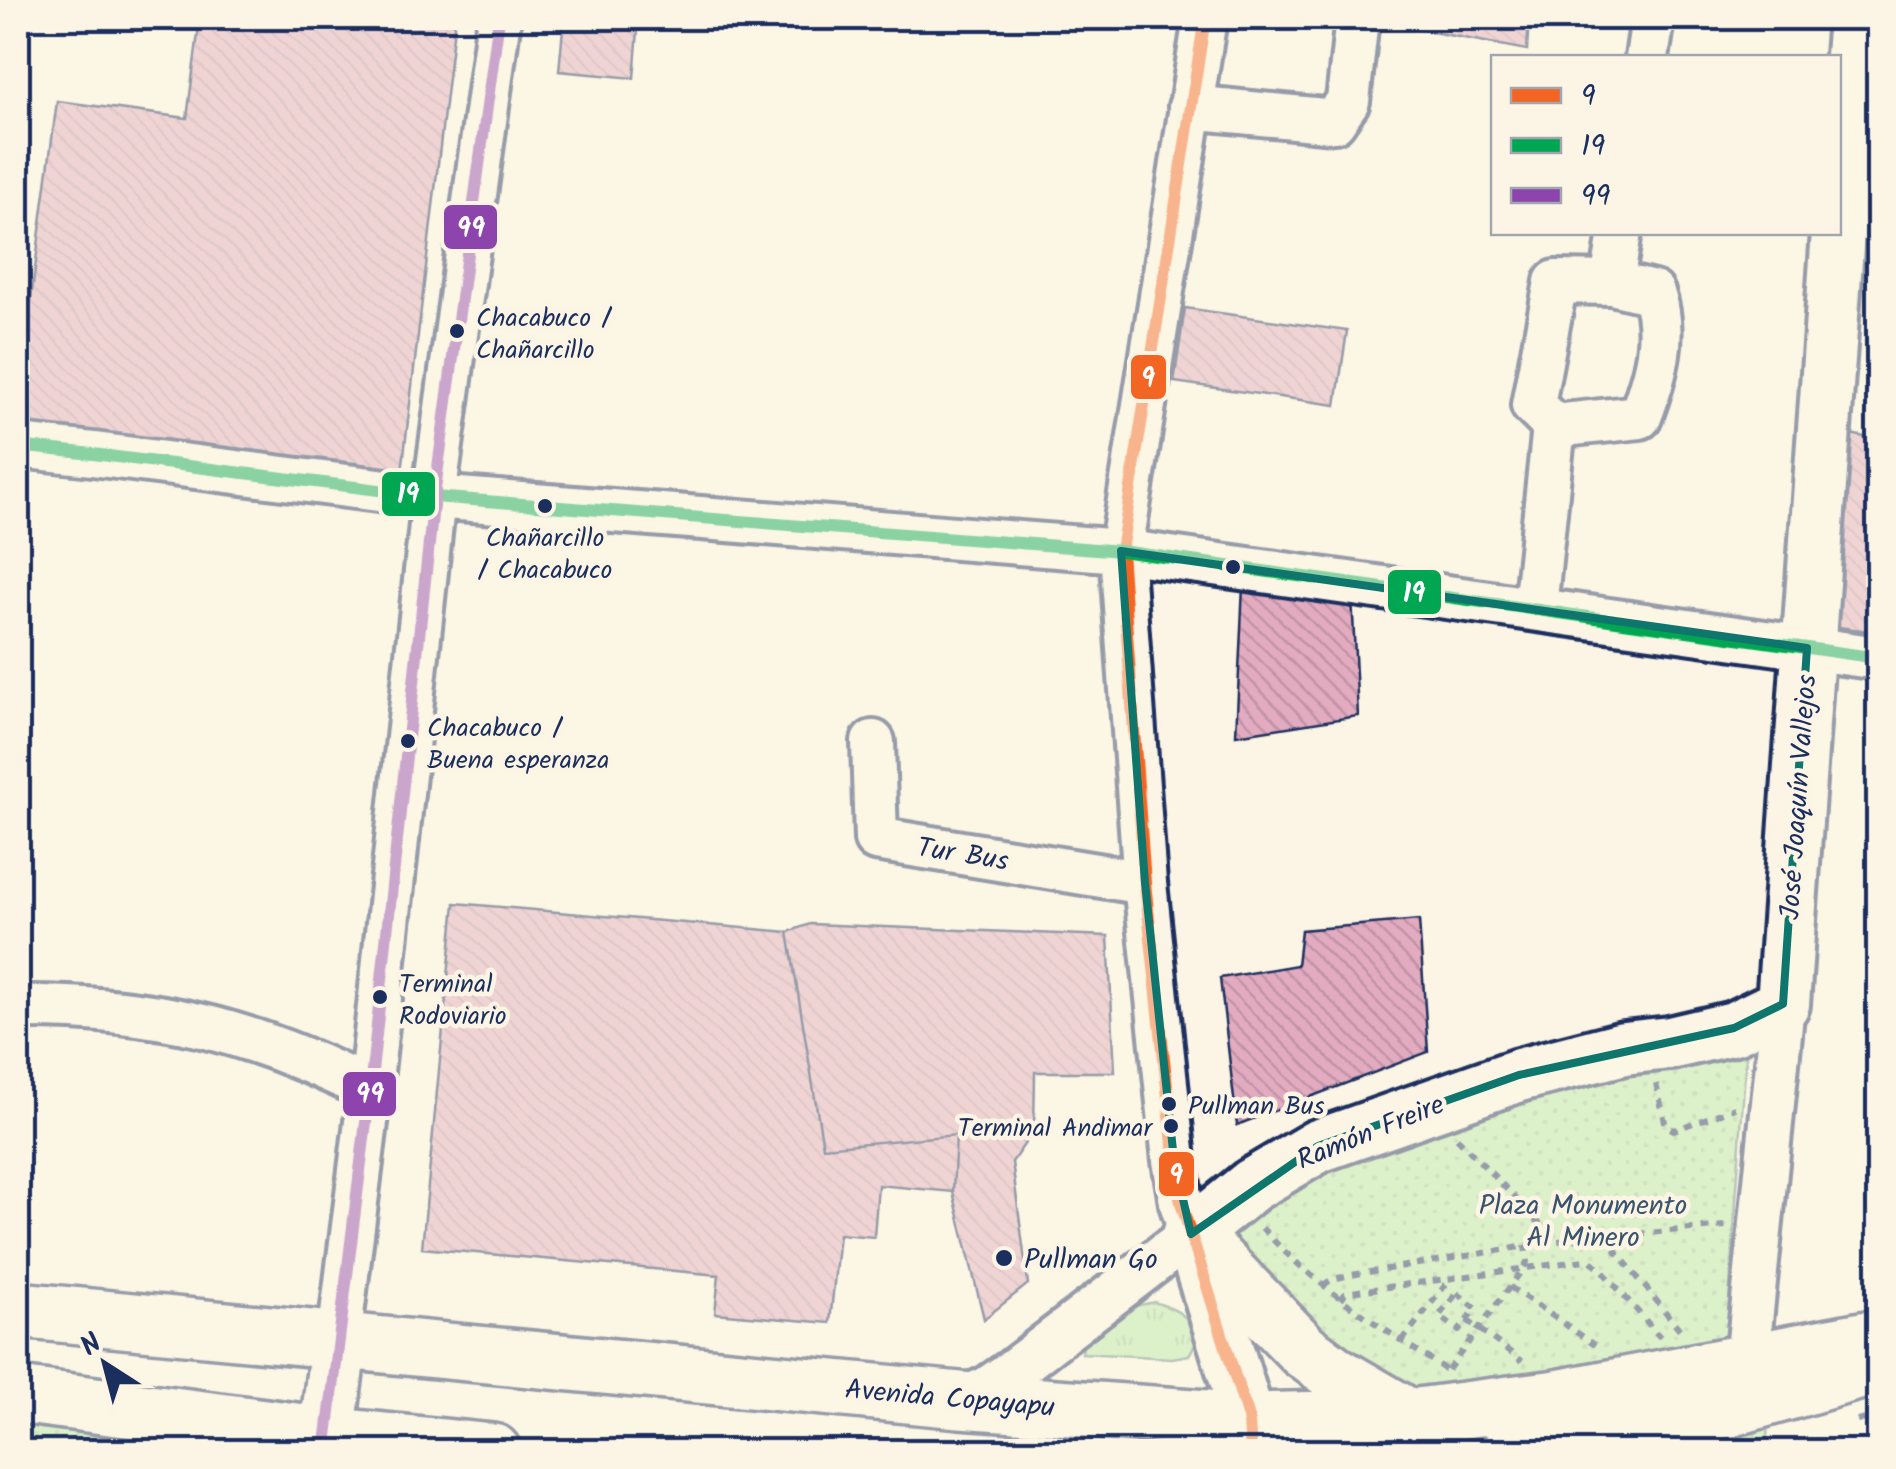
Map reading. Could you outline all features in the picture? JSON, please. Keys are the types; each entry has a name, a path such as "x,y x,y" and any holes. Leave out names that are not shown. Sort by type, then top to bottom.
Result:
{"highway":[{"path":"1207,1221 1303,1350 1335,1374 1433,1389"},
{"name":"Avenida Copayapu","path":"18,1310 960,1400 1250,1436 1433,1389 1557,1398 1878,1336"},
{"path":"326,1443 339,1339"},
{"path":"1509,1452 1729,1409 1878,1366"},
{"path":"18,1394 326,1443 493,1452"}],"main road":[{"name":"José Joaquín Vallejos","path":"1841,194 1855,18"},
{"name":"José Joaquín Vallejos","path":"1782,1004 1838,235"},
{"name":"Ramón Freire","path":"1207,1221 1286,1164 1362,1129 1519,1075 1624,1048 1670,1043 1734,1028 1782,1004"},
{"path":"1207,1221 1250,1436"}],"street":[{"path":"339,1339 434,497 499,18"},
{"path":"1205,18 1121,550 1145,883 1177,1180 1207,1221"},
{"path":"1190,107 1334,121 1348,102 1357,18"},
{"path":"1647,55 1653,18"},
{"path":"1612,283 1620,235"},
{"path":"1556,282 1612,283 1653,293 1660,312 1657,370 1640,417 1554,426 1532,405 1556,282"},
{"path":"1535,608 1554,426"},
{"path":"18,446 434,497 1121,550 1878,658"},
{"name":"Tur Bus","path":"873,742 876,840 1145,883"},
{"name":"José Joaquín Vallejos","path":"1747,1361 1782,1004"},
{"path":"18,1008 117,1010 222,1030 273,1046 370,1090"},
{"name":"Ramón Freire","path":"960,1400 1012,1372 1207,1221"}],"path":[{"path":"1648,1073 1655,1080 1666,1126 1674,1130 1736,1108"},
{"path":"1442,1142 1474,1131"},
{"path":"1456,1137 1557,1242"},
{"path":"1207,1221 1240,1239 1258,1224 1322,1285 1402,1341 1433,1389 1523,1269 1527,1262 1525,1246"},
{"path":"1322,1285 1352,1275 1525,1246 1728,1226"},
{"path":"1604,1236 1690,1344"},
{"path":"1341,1300 1351,1292 1592,1261 1670,1348"},
{"path":"1402,1341 1450,1279"},
{"path":"1510,1287 1598,1348"},
{"path":"1456,1293 1476,1308 1458,1331 1439,1316 1447,1306 1456,1293"},
{"path":"1436,1297 1447,1306"},
{"path":"1467,1320 1536,1371"}],"highlighted area":[{"path":"1121,551 1807,648 1783,1004 1734,1028 1519,1075 1318,1146 1191,1234 1174,1160 1145,883"}],"green space":[{"name":"Plaza Monumento Al Minero","path":"1743,1033 1746,1057 1726,1344 1409,1396 1251,1276 1230,1234 1292,1178 1408,1124"},
{"path":"1154,1302 1188,1320 1196,1343 1189,1355 1172,1358 1082,1353 1083,1345 1131,1307"},
{"path":"18,1418 284,1451 18,1451"},
{"path":"1768,1422 1766,1451 1615,1451"}],"building":[{"path":"200,18 455,18 402,472 18,423 18,398 57,101 187,118"},
{"path":"564,18 639,18 634,78 559,71"},
{"path":"1529,18 1527,50 1369,20"},
{"path":"1185,308 1347,331 1336,405 1174,382"},
{"path":"1851,434 1878,440 1878,632 1829,626"},
{"path":"1243,586 1352,596 1358,716 1236,735"},
{"path":"455,903 788,932 823,1147 956,1135 953,1192 878,1185 874,1237 839,1234 830,1323 715,1313 719,1275 422,1248"},
{"path":"1419,920 1428,1052 1237,1125 1220,978 1297,965 1301,930"},
{"path":"810,924 1108,936 1115,1072 1035,1072 1034,1130 1012,1162 1028,1284 984,1319 953,1192 956,1135 823,1147 788,932"}],"transit line":[{"name":"99","path":"325,1452 370,1090 434,497 499,18"},
{"name":"9","path":"1205,18 1121,551 1145,883 1177,1181 1249,1421 1251,1452"},
{"name":"19","path":"18,446 434,497 1121,551 1878,658"}],"place":[{"name":"Chacabuco / Chañarcillo","path":"457,331"},
{"name":"Chañarcillo / Chacabuco","path":"545,506"},
{"name":"Chacabuco / Buena esperanza","path":"408,741"},
{"name":"Terminal Rodoviario","path":"380,997"},
{"name":"Pullman Bus","path":"1169,1104"},
{"name":"Terminal Andimar","path":"1171,1126"},
{"name":"Pullman Go","path":"1004,1258"}]}
